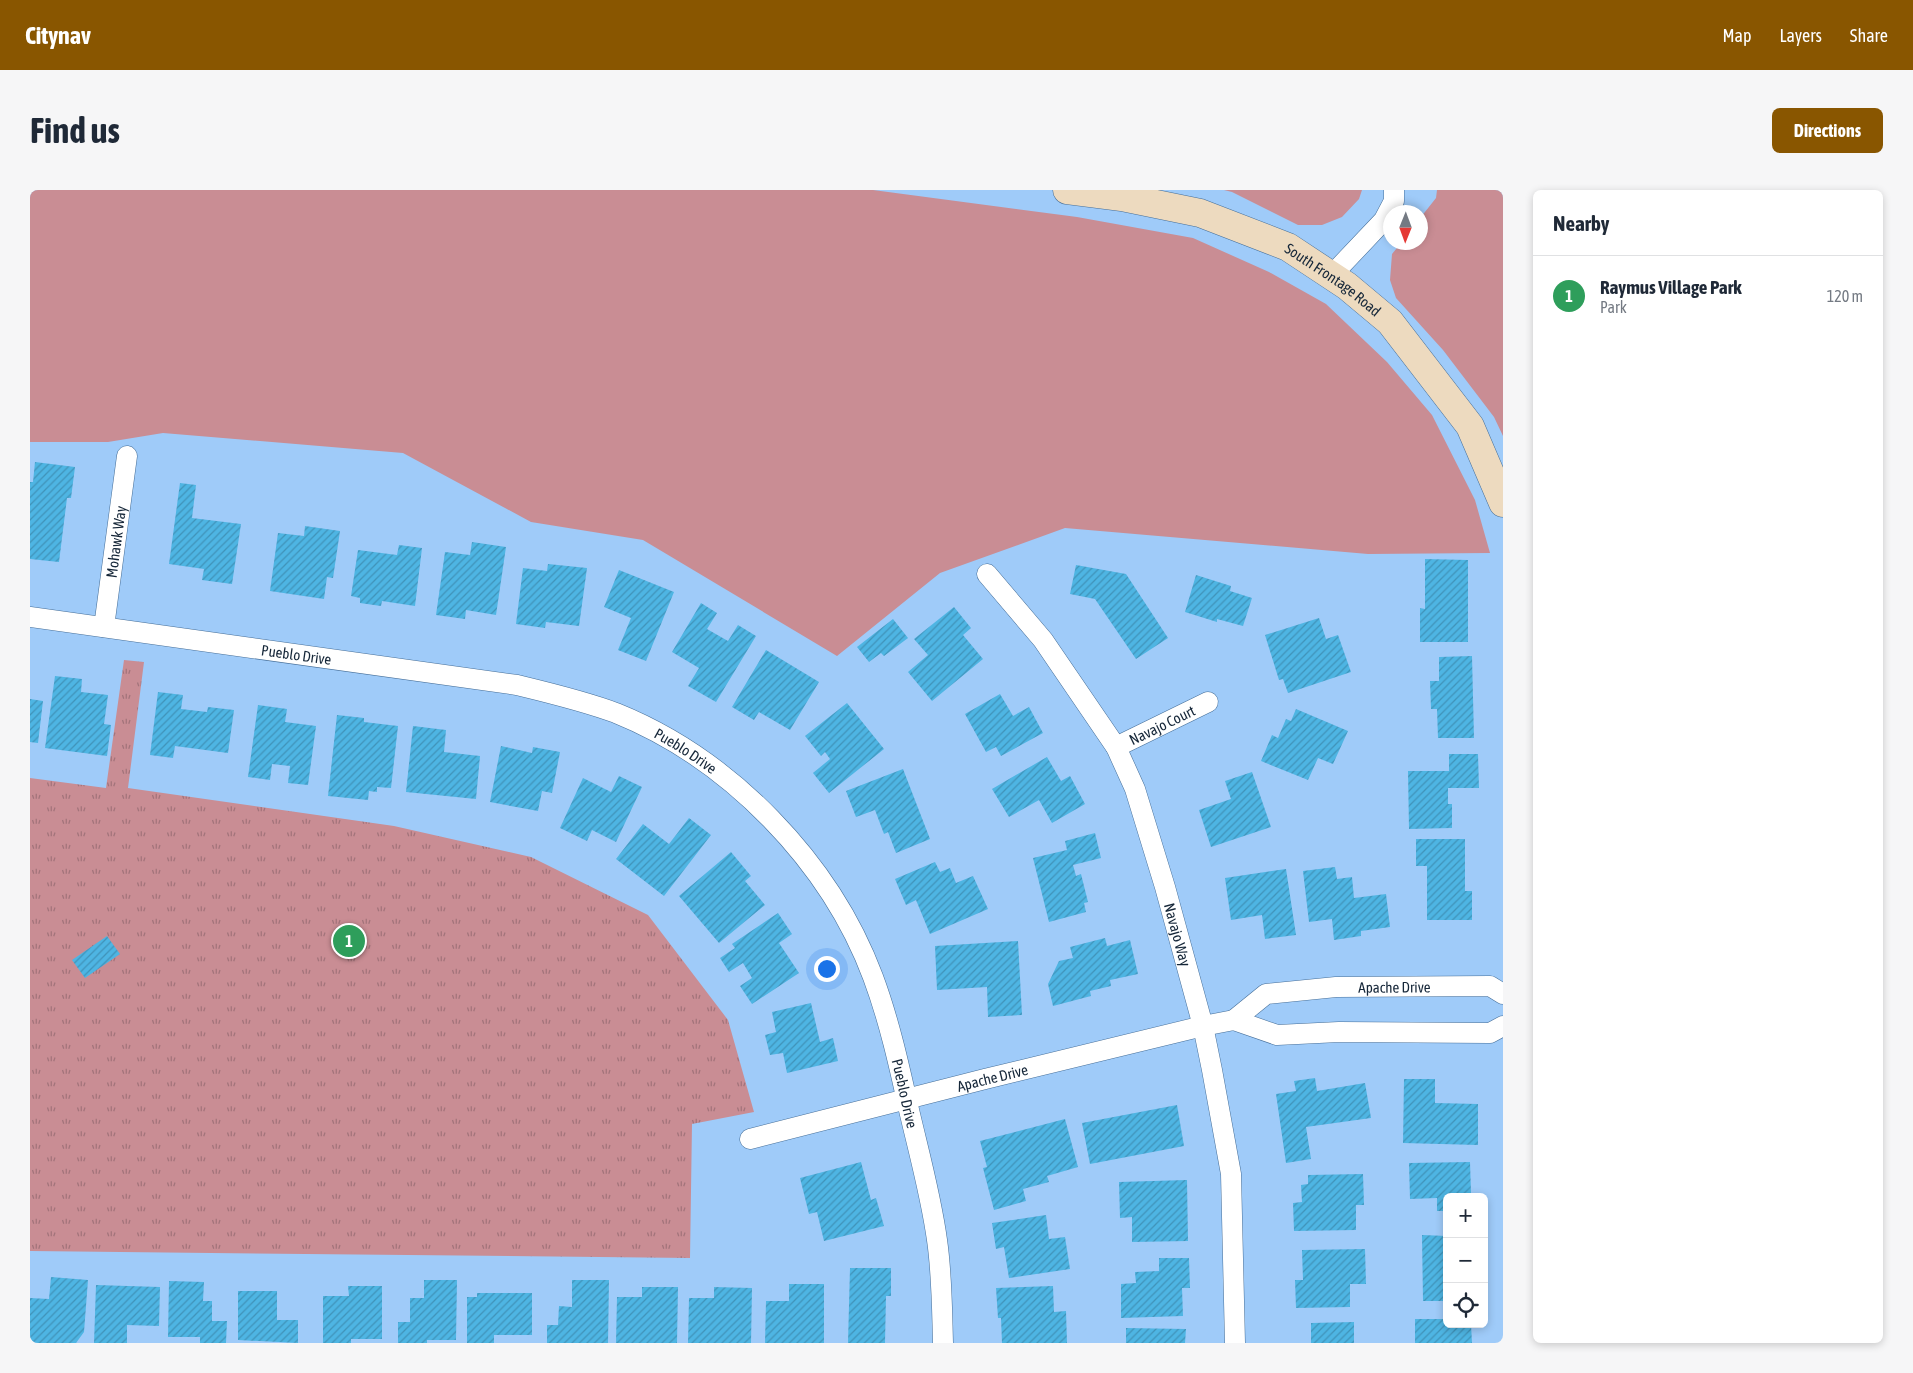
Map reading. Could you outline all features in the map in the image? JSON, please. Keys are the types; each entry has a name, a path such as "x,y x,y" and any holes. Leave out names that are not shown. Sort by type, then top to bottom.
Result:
{"street":[{"name":"South Frontage Road","path":"1067,190 1122,197 1200,212 1288,247 1347,286 1390,322 1470,426 1503,503"},
{"path":"1331,276 1384,220 1394,201 1394,190"},
{"name":"Mohawk Way","path":"104,627 127,456"},
{"name":"Navajo Way","path":"986,574 1043,640 1116,747 1135,789 1163,878 1202,1026 1231,1174 1235,1343"},
{"name":"Pueblo Drive","path":"30,617 517,685 616,713 681,747 731,781 768,815 799,851 835,902 853,932 873,977 898,1061 925,1177 937,1241 943,1343"},
{"name":"Navajo Court","path":"1116,747 1208,702"},
{"name":"Apache Drive","path":"750,1139 907,1100 984,1078 1234,1020 1266,994 1336,987 1490,986 1503,994"},
{"name":"Apache Drive","path":"1234,1020 1277,1035 1339,1032 1490,1033 1503,1026"}],"green space":[{"path":"30,190 873,190 1077,217 1193,238 1269,272 1326,304 1387,362 1432,415 1475,500 1490,553 1368,554 1065,528 940,573 837,656 643,540 531,522 403,453 163,433 108,442 30,442"},
{"path":"1224,190 1362,190 1359,199 1342,217 1322,225 1298,225 1232,192"},
{"path":"1437,190 1503,190 1503,436 1494,417 1443,350 1396,298 1390,280 1392,254 1395,250 1428,250 1428,208 1436,198"},
{"path":"124,660 144,662 128,788 394,826 531,857 648,915 728,1020 754,1112 692,1124 690,1258 30,1251 30,778 106,788"}],"building":[{"path":"35,462 75,467 71,498 67,498 59,562 30,559 30,482 33,482"},
{"path":"180,483 196,485 192,518 241,524 232,584 202,580 204,569 169,564"},
{"path":"305,526 340,531 333,578 327,577 324,599 270,591 278,533 304,536"},
{"path":"472,542 506,547 496,615 466,610 465,619 436,615 445,552 470,555"},
{"path":"399,545 422,548 415,606 382,601 381,606 360,603 360,598 351,596 358,550 397,555"},
{"path":"1425,559 1468,560 1468,642 1420,642 1420,608 1425,609"},
{"path":"548,564 587,568 579,626 546,622 545,628 516,624 523,568 547,571"},
{"path":"1076,565 1126,574 1168,638 1136,659 1095,599 1070,594"},
{"path":"619,570 674,592 646,661 618,650 631,618 604,607"},
{"path":"1196,575 1231,586 1230,591 1252,598 1243,626 1217,619 1217,622 1185,612"},
{"path":"701,603 717,613 707,629 728,641 738,625 756,636 716,702 688,686 699,668 672,652"},
{"path":"954,607 971,628 963,635 983,659 932,701 908,672 928,655 914,639"},
{"path":"1319,618 1326,639 1338,635 1351,672 1288,693 1283,679 1279,680 1265,635"},
{"path":"893,619 908,638 884,656 881,653 869,662 857,647"},
{"path":"766,650 819,682 790,730 759,712 754,720 732,707"},
{"path":"1472,656 1474,738 1438,738 1437,709 1431,709 1430,681 1439,681 1439,657"},
{"path":"55,676 82,679 81,692 108,695 104,724 111,725 107,756 45,748"},
{"path":"158,692 183,695 181,709 207,712 208,707 234,710 228,753 175,746 173,758 150,755"},
{"path":"1000,694 1013,716 1029,707 1043,733 1001,756 996,747 986,752 965,714"},
{"path":"30,699 43,701 38,743 30,742"},
{"path":"847,703 884,749 829,793 813,773 830,759 825,752 821,756 805,736"},
{"path":"258,705 287,709 285,722 316,726 308,785 288,783 290,766 272,764 270,780 248,777"},
{"path":"1296,709 1348,731 1333,764 1318,758 1308,780 1261,761 1272,735 1278,738 1286,719 1291,721"},
{"path":"337,715 364,718 364,722 398,726 391,788 377,787 377,792 369,791 368,800 328,796"},
{"path":"413,726 446,730 444,752 480,756 476,799 406,792"},
{"path":"501,746 532,753 533,747 560,752 552,793 542,791 538,811 490,802"},
{"path":"1449,754 1478,754 1479,788 1448,788 1448,804 1452,804 1452,828 1409,829 1408,771 1449,771"},
{"path":"1047,757 1061,781 1070,776 1085,804 1052,823 1039,800 1009,817 992,789"},
{"path":"903,769 930,839 896,853 888,832 884,834 875,810 856,817 846,791"},
{"path":"1252,772 1271,827 1211,847 1199,810 1231,799 1225,781"},
{"path":"619,776 642,787 616,842 592,830 587,841 560,828 583,778 611,792"},
{"path":"689,818 711,835 664,896 616,859 643,824 669,844"},
{"path":"1095,833 1101,858 1073,865 1076,876 1081,874 1088,902 1084,903 1086,912 1049,922 1033,858 1067,850 1065,841"},
{"path":"1416,839 1465,839 1465,891 1472,891 1472,920 1427,920 1427,866 1416,866"},
{"path":"731,852 751,876 745,881 765,905 719,943 679,896"},
{"path":"935,862 940,872 950,868 956,883 973,876 988,909 930,934 916,900 906,905 895,879"},
{"path":"1335,867 1337,879 1352,877 1354,898 1386,894 1390,927 1361,931 1361,936 1334,940 1332,919 1309,922 1303,871"},
{"path":"1286,869 1296,935 1265,939 1262,915 1231,920 1225,878"},
{"path":"778,913 792,934 779,943 799,973 752,1004 740,986 752,978 743,963 729,972 720,958 735,948 732,944"},
{"path":"107,936 120,954 85,978 72,960"},
{"path":"1105,938 1107,946 1130,940 1138,974 1110,980 1111,986 1090,991 1091,996 1053,1006 1048,984 1059,961 1073,958 1070,947"},
{"path":"1018,941 1022,1015 988,1017 987,987 937,990 935,946"},
{"path":"811,1003 820,1042 833,1038 838,1061 787,1073 783,1053 770,1055 765,1035 776,1032 772,1012"},
{"path":"1315,1078 1317,1091 1365,1083 1371,1118 1306,1127 1311,1159 1286,1163 1276,1094 1296,1091 1294,1081"},
{"path":"1404,1079 1435,1079 1435,1103 1478,1104 1478,1145 1403,1143"},
{"path":"1177,1105 1184,1146 1090,1164 1082,1123"},
{"path":"1065,1119 1078,1167 1047,1176 1049,1182 1023,1189 1026,1201 994,1210 983,1168 987,1167 980,1141"},
{"path":"861,1162 871,1200 876,1198 884,1226 824,1241 817,1212 809,1214 800,1178"},
{"path":"1470,1162 1471,1193 1443,1193 1443,1211 1437,1211 1437,1198 1410,1199 1409,1163"},
{"path":"1363,1174 1364,1205 1356,1205 1356,1230 1294,1231 1293,1203 1302,1202 1301,1185 1308,1184 1308,1175"},
{"path":"1187,1180 1188,1241 1132,1242 1132,1217 1120,1218 1119,1182"},
{"path":"1046,1215 1049,1239 1065,1237 1070,1269 1009,1278 1004,1247 996,1249 992,1223"},
{"path":"1422,1235 1443,1236 1443,1301 1423,1301"},
{"path":"1365,1249 1366,1284 1350,1284 1350,1307 1296,1308 1295,1280 1303,1280 1302,1250"},
{"path":"1159,1258 1189,1258 1190,1288 1182,1288 1183,1316 1121,1318 1121,1284 1136,1283 1135,1272 1159,1271"},
{"path":"850,1268 891,1268 891,1296 886,1296 885,1343 848,1343"},
{"path":"51,1277 88,1280 84,1332 76,1343 30,1343 30,1298 49,1299"},
{"path":"424,1280 457,1280 456,1340 398,1343 398,1322 410,1322 410,1298 424,1298"},
{"path":"572,1280 609,1280 608,1343 547,1343 547,1325 558,1325 559,1306 572,1307"},
{"path":"169,1281 204,1282 203,1301 212,1301 212,1321 227,1321 226,1343 200,1343 200,1337 168,1337"},
{"path":"789,1284 824,1284 824,1343 765,1343 766,1301 789,1301"},
{"path":"96,1285 160,1287 159,1326 127,1325 127,1343 94,1343"},
{"path":"348,1286 382,1286 382,1339 351,1339 351,1343 323,1343 323,1296 349,1296"},
{"path":"1053,1286 1054,1312 1066,1311 1067,1343 1002,1343 1001,1318 998,1318 996,1288"},
{"path":"642,1287 678,1287 677,1343 616,1343 617,1297 642,1297"},
{"path":"714,1287 752,1288 751,1343 688,1343 689,1298 714,1298"},
{"path":"238,1291 277,1291 277,1320 298,1320 298,1343 238,1340"},
{"path":"477,1293 532,1293 532,1335 494,1335 494,1343 467,1343 467,1297 477,1297"},
{"path":"1415,1319 1443,1319 1443,1328 1471,1328 1472,1343 1415,1343"},
{"path":"1354,1322 1354,1343 1311,1343 1311,1323"},
{"path":"1126,1328 1186,1329 1185,1343 1126,1343"}],"place":[{"name":"Raymus Village Park","path":"349,941"}]}
